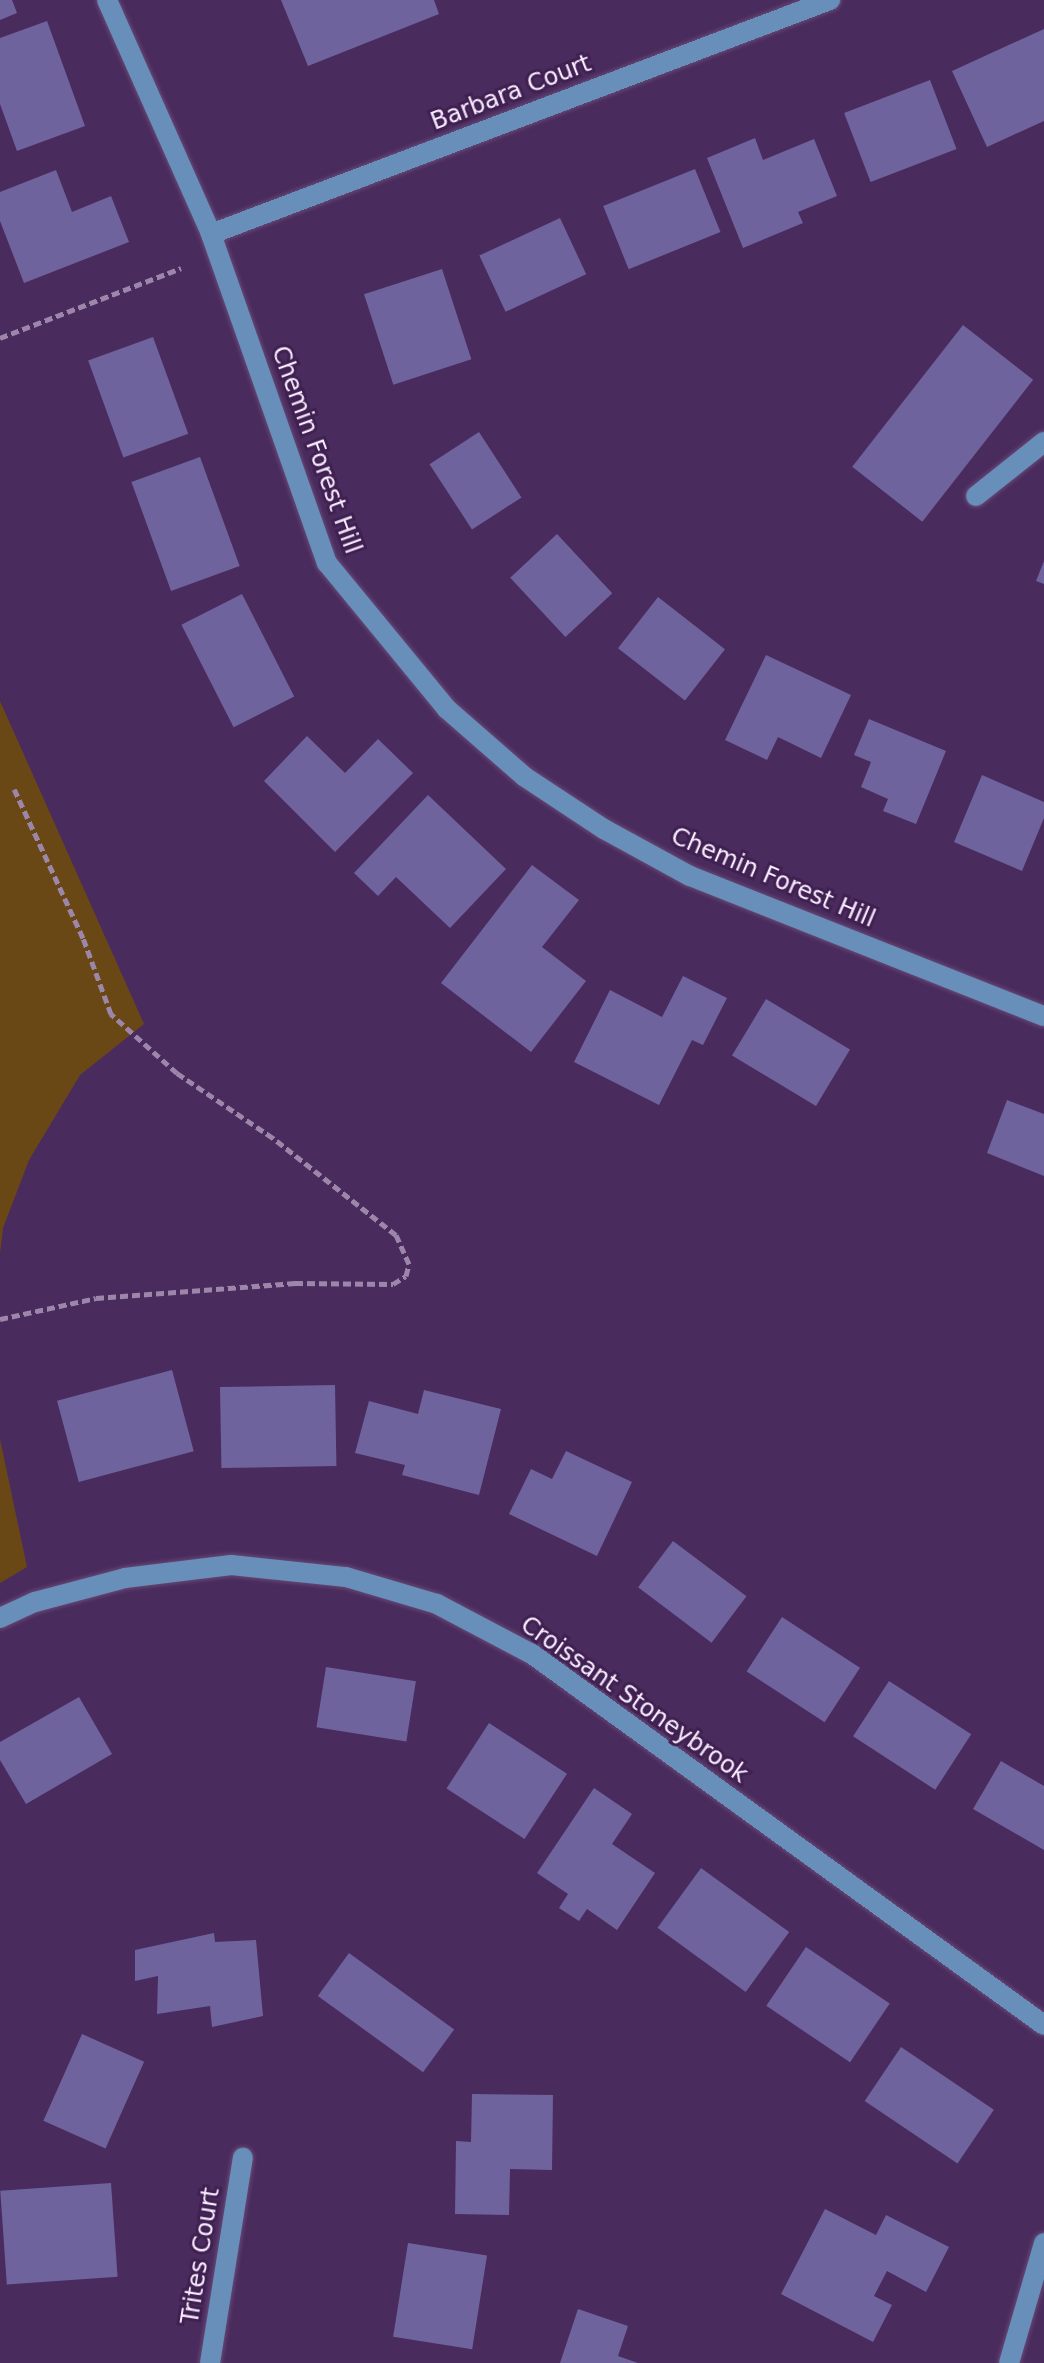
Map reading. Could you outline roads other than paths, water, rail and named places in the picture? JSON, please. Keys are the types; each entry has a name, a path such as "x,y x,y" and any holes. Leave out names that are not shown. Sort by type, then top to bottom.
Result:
{"street":[{"name":"Chemin Forest Hill","path":"107,0 211,234 327,563 447,709 525,777 604,829 690,876 1044,1016"},
{"name":"Barbara Court","path":"211,234 830,0"},
{"path":"976,496 1044,442"},
{"name":"Croissant Stoneybrook","path":"0,1618 35,1602 125,1578 231,1565 346,1577 437,1604 532,1654 1044,2025"},
{"name":"Trites Court","path":"210,2363 243,2158"},
{"path":"1009,2363 1044,2243"}]}
